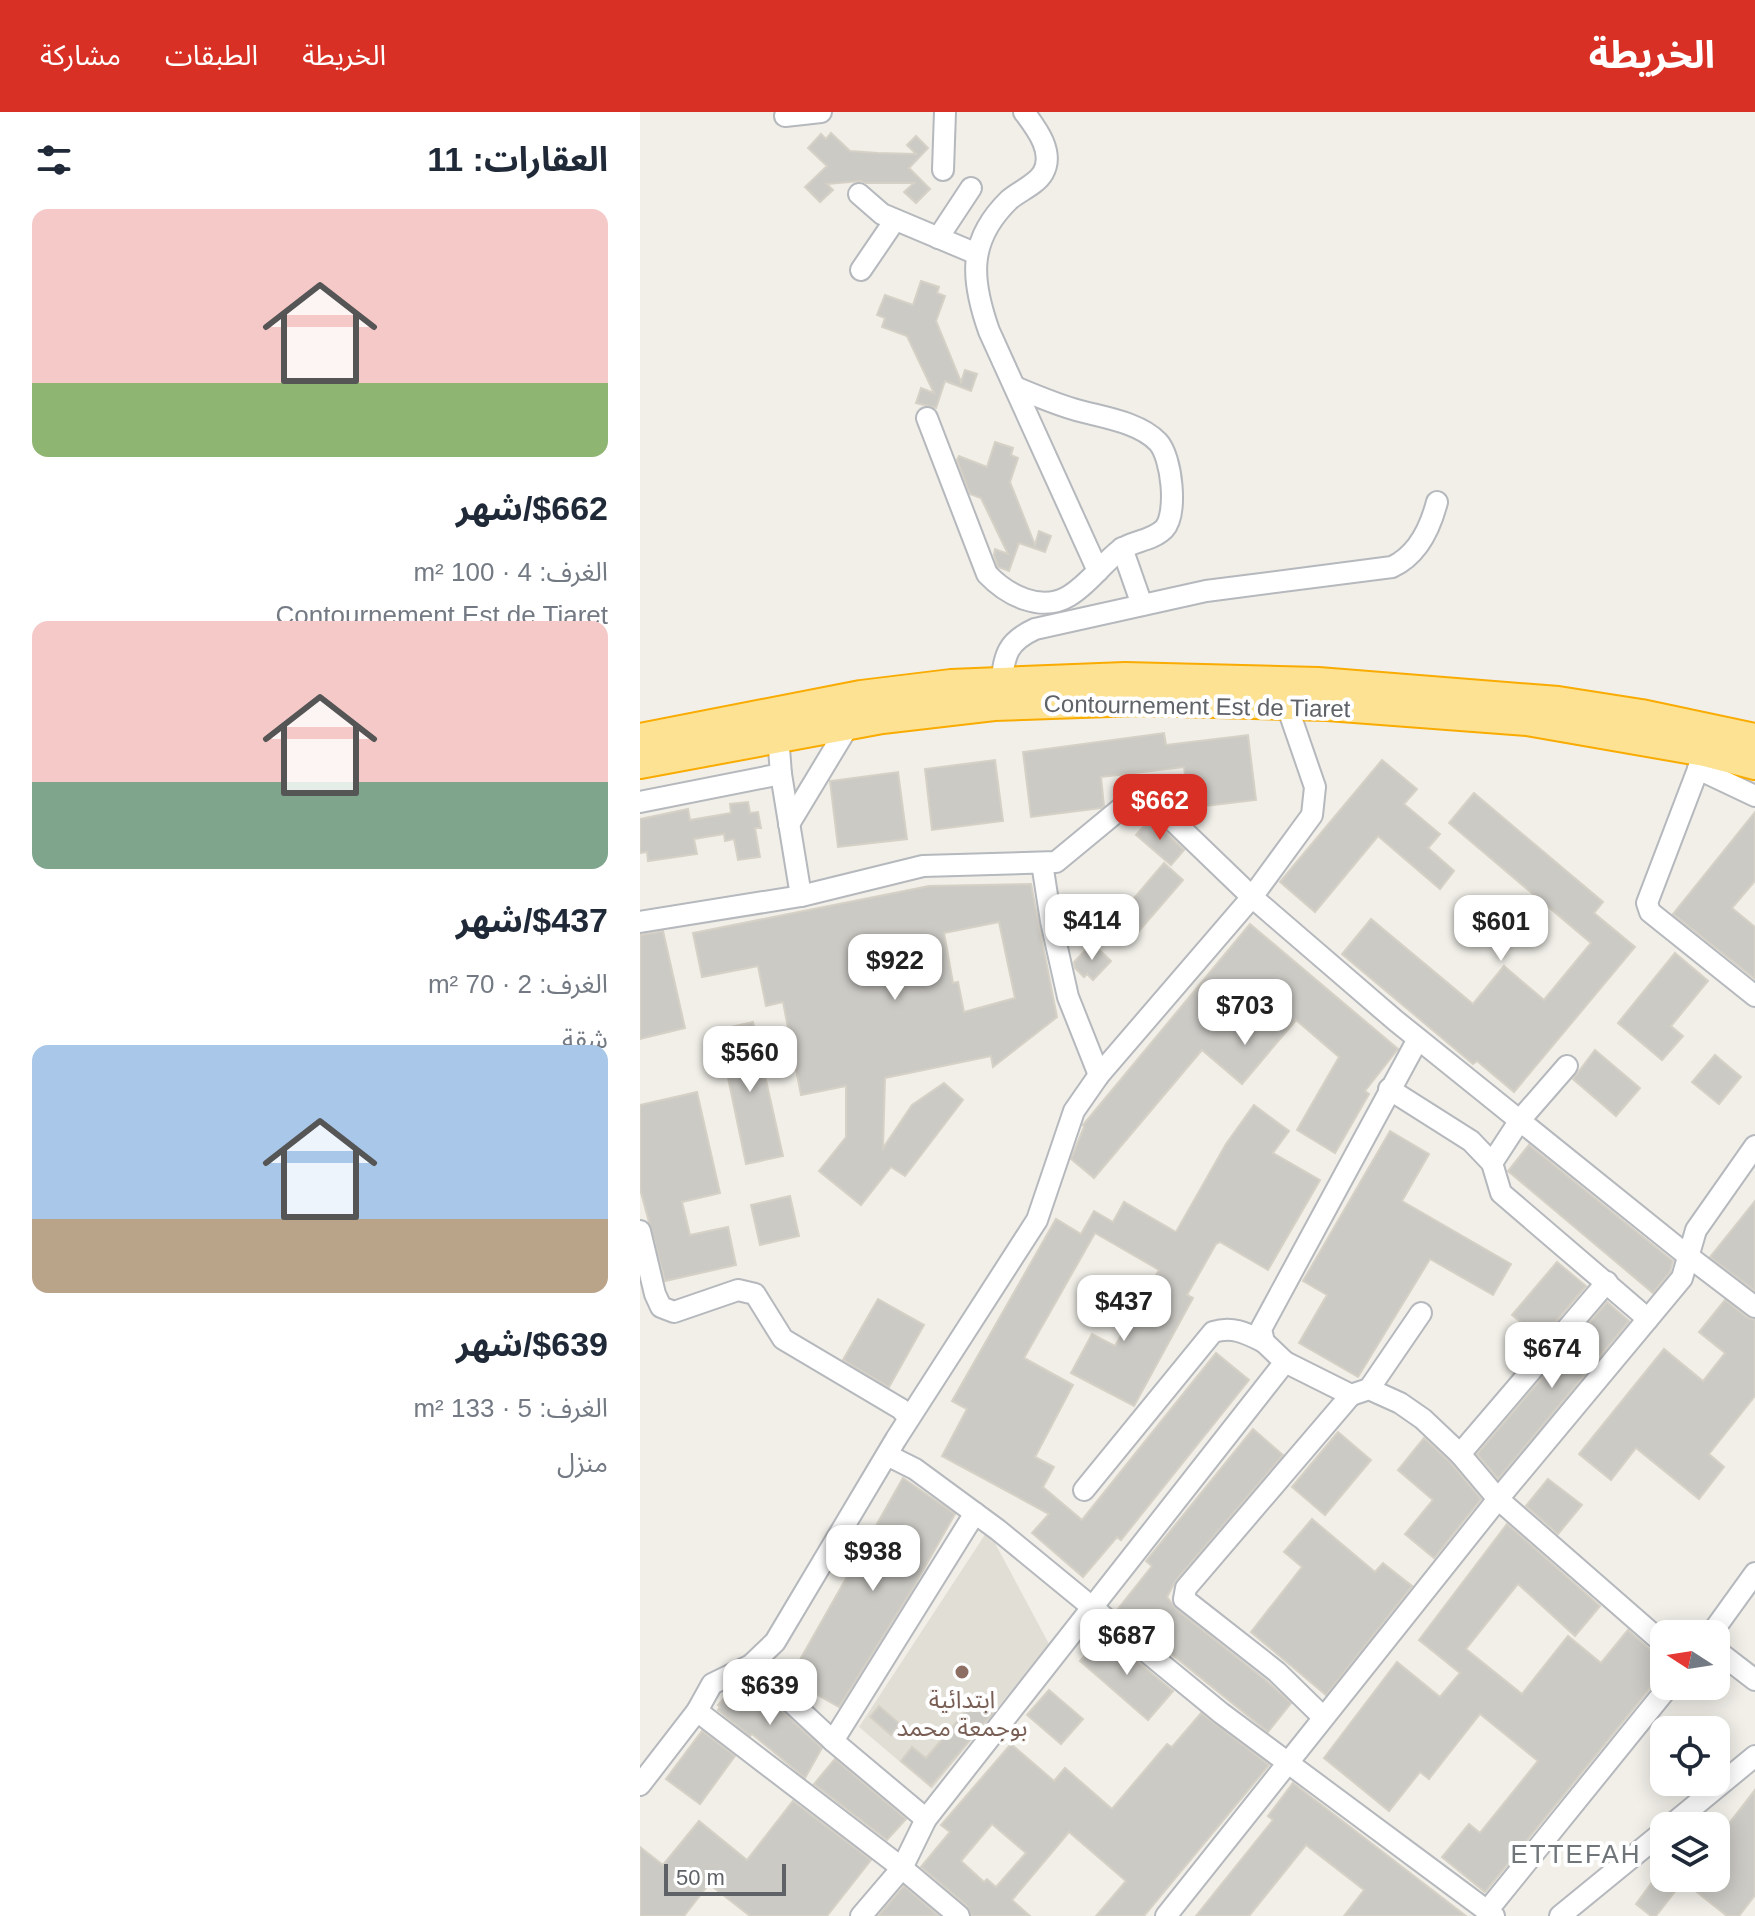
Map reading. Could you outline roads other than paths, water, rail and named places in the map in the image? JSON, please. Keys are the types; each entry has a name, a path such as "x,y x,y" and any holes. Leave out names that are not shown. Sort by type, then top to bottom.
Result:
{"highway":[{"name":"Contournement Est de Tiaret","path":"640,739 861,696 951,685 1125,678 1318,683 1558,702 1641,715 1755,739"},
{"name":"Contournement Est de Tiaret","path":"640,763 850,723 994,705 1139,700 1286,703 1527,720 1702,760 1755,764"}],"street":[{"path":"785,116 821,112"},
{"path":"943,170 945,112"},
{"path":"1024,112 1036,127 1045,147 1047,161 1044,172 997,214 979,245 974,276 978,300 1098,571"},
{"path":"938,238 971,188"},
{"path":"859,194 882,214 977,254"},
{"path":"861,270 895,220"},
{"path":"927,418 987,574 1001,588 1028,600 1054,602 1069,596 1122,548 1163,531 1171,519 1172,494 1165,453 1157,442 1128,425 1046,401 1015,387"},
{"path":"1001,683 1009,647 1019,636 1035,629 1206,591 1392,567 1405,561 1419,544 1431,524 1437,502"},
{"path":"1122,548 1142,605"},
{"path":"640,1785 697,1711 712,1684 751,1665 775,1642 909,1418 1037,1220 1074,1111 1099,1075 1252,897 1312,815 1315,787 1286,703"},
{"path":"789,824 850,723"},
{"path":"778,736 781,774 801,896"},
{"path":"1755,796 1702,760 1647,903 1650,912 1755,996"},
{"path":"640,802 781,774"},
{"path":"640,922 801,896 923,866 1056,862 1142,791 1252,897 1418,1039 1755,1307"},
{"path":"1042,863 1068,997 1099,1075"},
{"path":"1264,1342 1261,1329 1418,1039"},
{"path":"1492,1163 1520,1120 1567,1066"},
{"path":"1389,1089 1471,1141 1492,1163 1501,1193 1648,1319"},
{"path":"1166,1916 1498,1499 1682,1278 1696,1230 1755,1146"},
{"path":"640,1231 661,1307 674,1312 738,1290 755,1294 783,1339 901,1409 909,1418"},
{"path":"1460,1454 1607,1282"},
{"path":"1323,1717 1277,1672 1184,1599 1186,1588 1360,1392 1421,1313"},
{"path":"1084,1490 1213,1332 1224,1328 1241,1331 1264,1342 1285,1362 1360,1392 1400,1403 1423,1419 1460,1454 1498,1499 1650,1632"},
{"path":"861,1916 902,1868 926,1819 1285,1362"},
{"path":"887,1455 915,1469 975,1513 1221,1713 1490,1914 1658,1700"},
{"path":"833,1741 975,1513"},
{"path":"1721,1620 1755,1573"},
{"path":"1730,1661 1755,1680"},
{"path":"751,1665 833,1741 926,1819"},
{"path":"697,1711 902,1868 959,1916"},
{"path":"1687,1812 1755,1756"},
{"path":"1560,1916 1650,1842"}],"place":[{"name":"ابتدائية بوجمعة محمد","path":"962,1672"}],"district":[{"name":"ETTEFAH","path":"1576,1854"}]}
